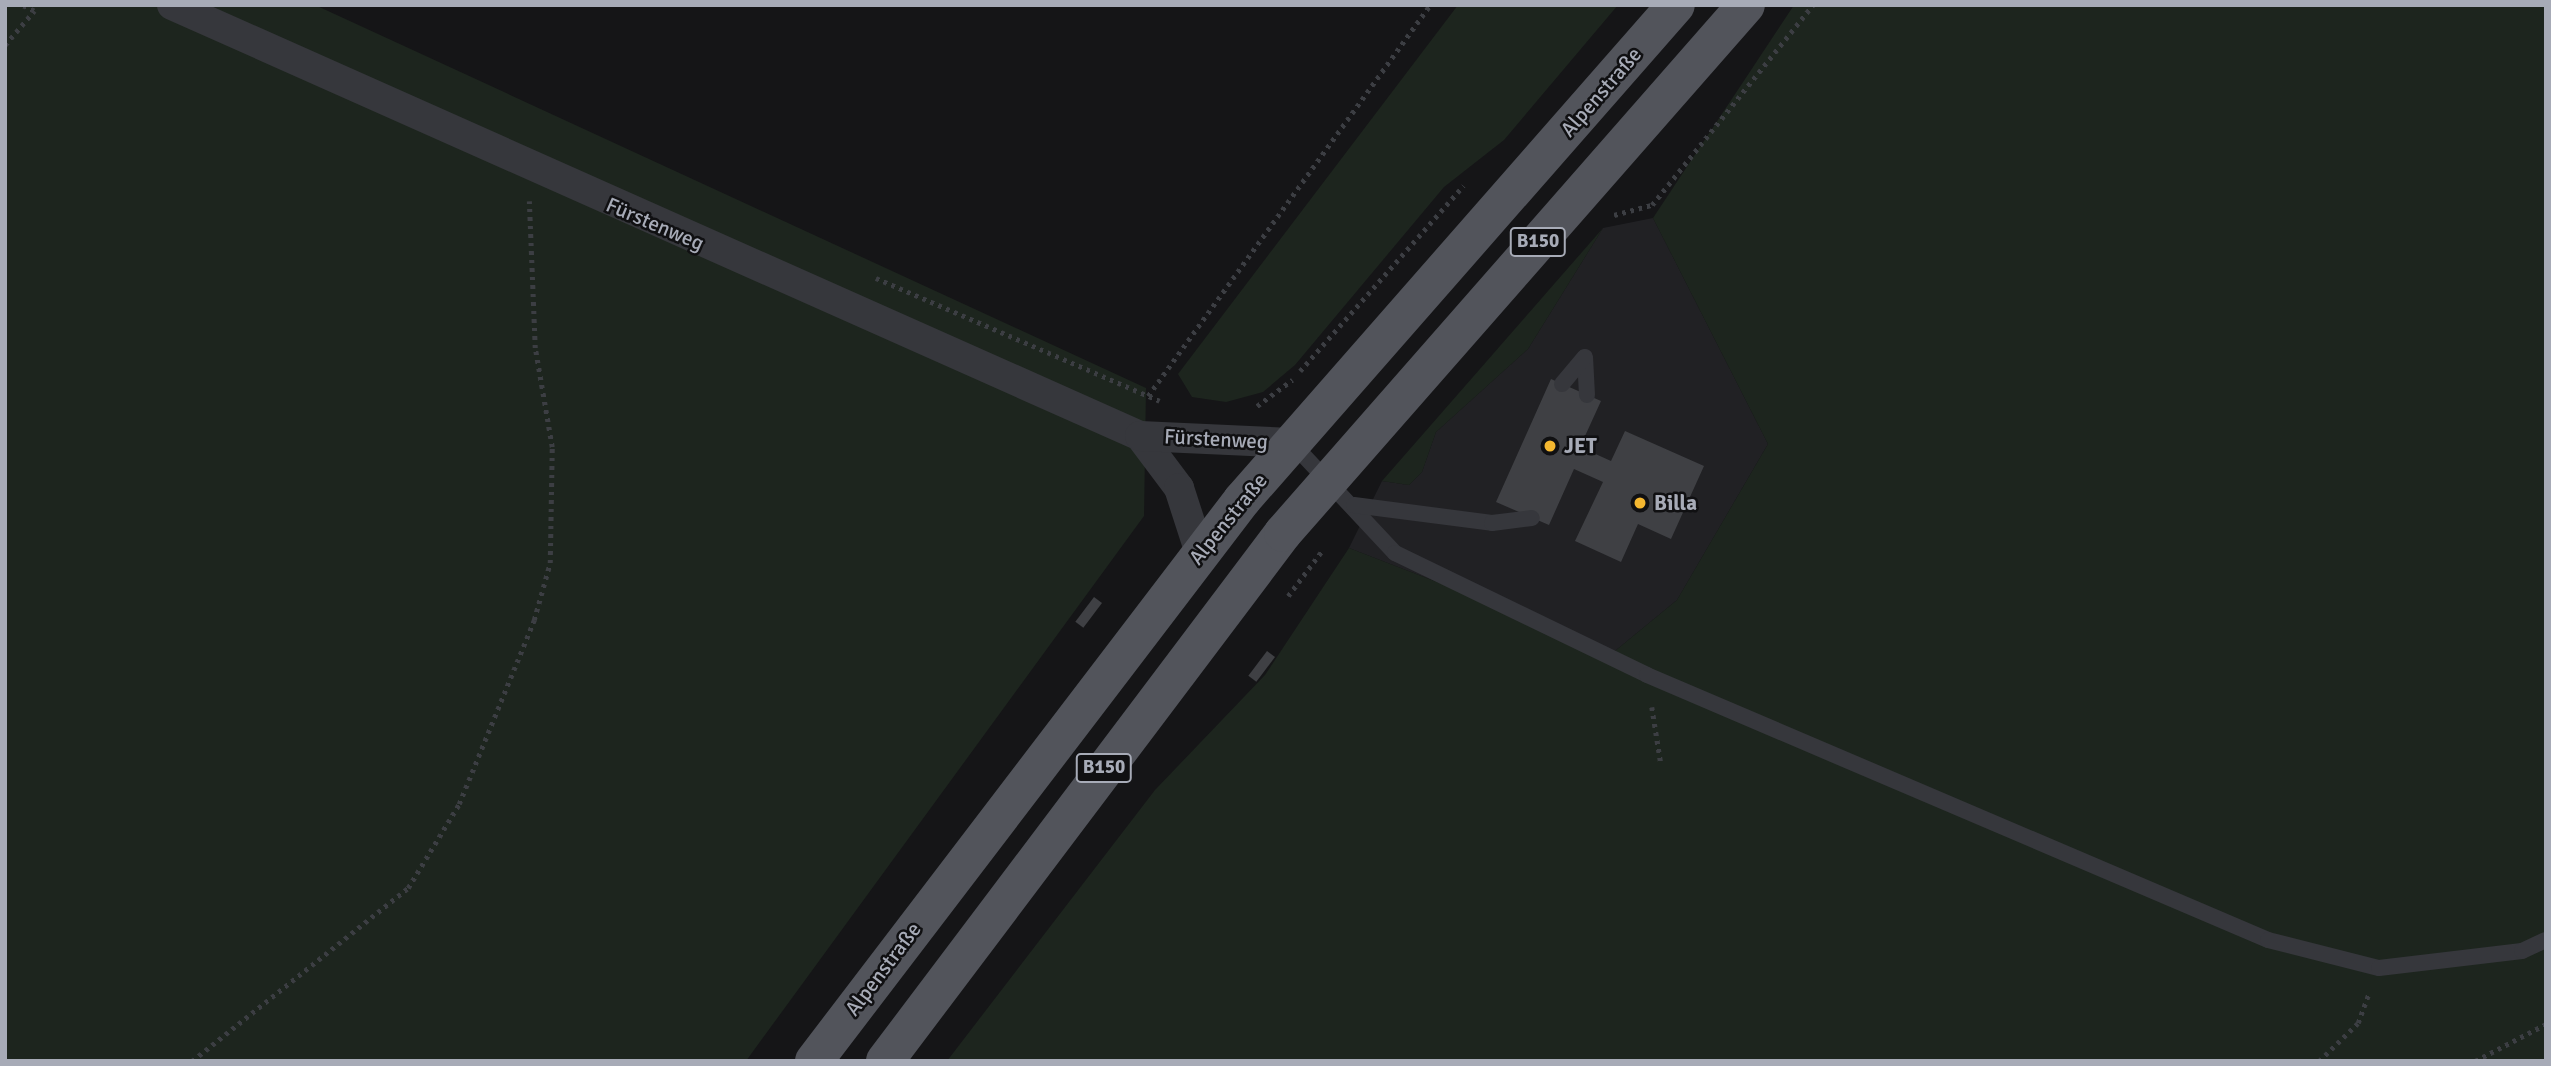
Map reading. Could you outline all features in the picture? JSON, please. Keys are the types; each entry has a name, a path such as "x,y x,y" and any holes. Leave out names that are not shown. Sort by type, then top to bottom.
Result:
{"main road":[{"name":"Alpenstraße","path":"814,1061 1200,553 1292,443 1676,5"},
{"name":"B150","path":"884,1061 1342,492 1745,5"}],"street":[{"name":"Fürstenweg","path":"172,5 527,169 1133,433 1292,443"},
{"name":"Fürstenweg","path":"1133,433 1179,488 1200,553"}],"lane":[{"path":"1562,384 1585,357 1587,395"},
{"path":"1292,443 1342,492 1395,552 1647,674 2268,940 2379,968 2522,951 2546,940"},
{"path":"1342,492 1492,523 1532,518"},
{"path":"1492,523 1508,506"}],"path":[{"path":"5,44 34,11 21,5"},
{"path":"1133,433 1430,5"},
{"path":"192,1061 408,888 459,804 534,620 550,563 552,447 535,348 527,169"},
{"path":"1647,674 1661,764"},
{"path":"2319,1061 2358,1024 2379,968"},
{"path":"2475,1061 2546,1024"}],"shaded area":[{"path":"5,5 315,5 1146,388 1144,516 746,1061 5,1061"},
{"path":"1458,5 1618,5 1504,140 1444,187 1295,365 1263,392 1226,402 1192,397 1178,374"},
{"path":"1794,5 2546,5 2546,1061 947,1061 1155,790 1265,675 1349,548 1615,651 1677,600 1768,444 1653,218"},
{"path":"1653,218 1768,444 1677,600 1615,651 1349,548 1382,481 1409,485 1422,472 1436,432 1528,349 1603,228"},
{"path":"1603,228 1528,349 1436,432 1422,472 1409,485 1382,481"}],"building":[{"path":"1551,379 1601,401 1580,447 1611,461 1625,431 1704,466 1671,539 1638,524 1621,562 1575,541 1603,482 1574,469 1549,525 1496,502"},
{"path":"1094,597 1102,603 1083,628 1075,622"},
{"path":"1267,651 1275,657 1256,682 1248,676"}],"place":[{"name":"JET","path":"1550,446"},
{"name":"Billa","path":"1640,503"}]}
